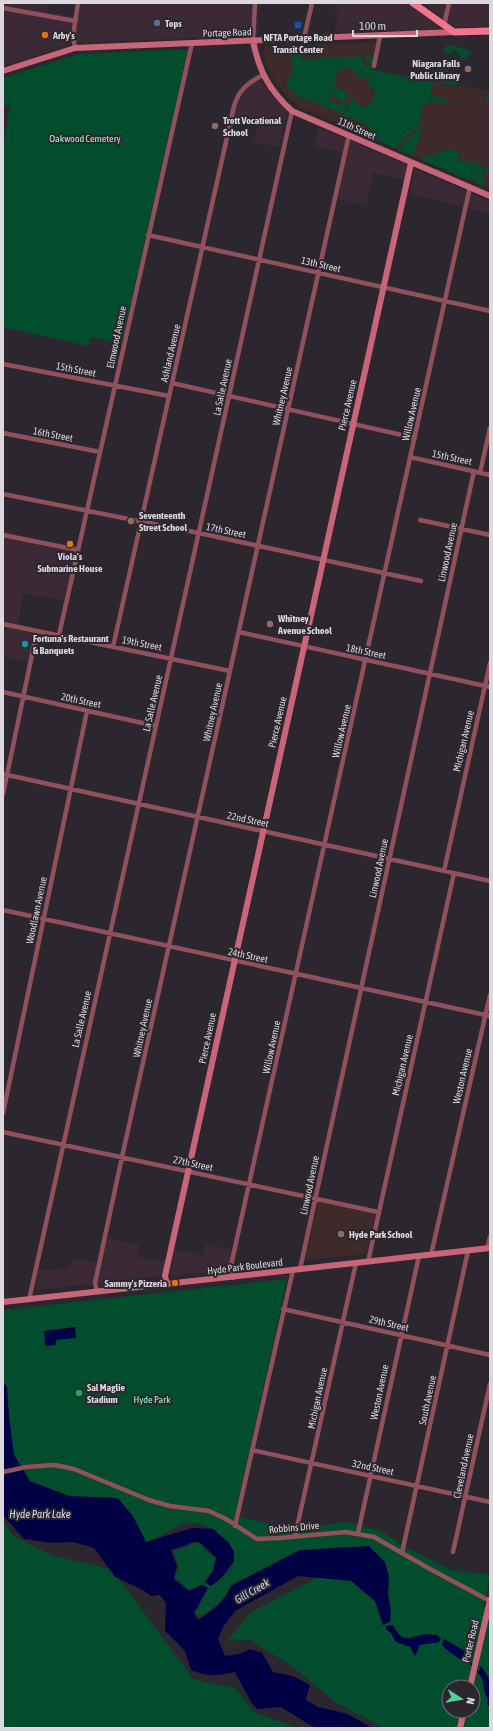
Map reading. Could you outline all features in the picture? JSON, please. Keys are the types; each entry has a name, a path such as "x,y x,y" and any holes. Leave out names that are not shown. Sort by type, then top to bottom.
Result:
{"main road":[{"path":"413,3 454,32 490,31"}],"street":[{"path":"75,48 73,36 78,3"},
{"path":"253,41 255,3"},
{"path":"304,38 312,3"},
{"path":"444,25 449,3"},
{"path":"3,8 75,21"},
{"name":"Portage Road","path":"3,71 75,48 454,32"},
{"path":"374,66 380,36"},
{"name":"11th Street","path":"253,41 263,75 279,98 292,111 490,196"},
{"name":"Elmwood Avenue","path":"60,635 192,43"},
{"name":"Ashland Avenue","path":"113,647 237,96 246,85 263,75"},
{"name":"La Salle Avenue","path":"29,1300 292,111"},
{"name":"Whitney Avenue","path":"97,1292 95,1284 122,1157 349,135"},
{"name":"Pierce Avenue","path":"167,1285 165,1276 411,163"},
{"name":"Willow Avenue","path":"233,1278 230,1270 470,187"},
{"name":"13th Street","path":"148,235 490,311"},
{"name":"15th Street","path":"3,364 169,396"},
{"path":"172,383 414,438"},
{"path":"480,473 490,428"},
{"name":"16th Street","path":"3,433 100,452"},
{"name":"15th Street","path":"410,457 490,475"},
{"name":"Linwood Avenue","path":"300,1269 360,988 474,471"},
{"name":"17th Street","path":"3,494 199,533 421,581"},
{"path":"420,520 490,535"},
{"path":"3,535 78,550"},
{"name":"19th Street","path":"3,624 230,670"},
{"path":"3,794 5,774 37,631"},
{"name":"18th Street","path":"239,632 366,661 487,686"},
{"name":"Michigan Avenue","path":"444,871 487,686 490,663"},
{"name":"20th Street","path":"3,692 156,726"},
{"name":"Woodlawn Avenue","path":"3,1113 87,711"},
{"name":"22nd Street","path":"5,774 490,881"},
{"name":"Michigan Avenue","path":"368,1262 454,873"},
{"name":"24th Street","path":"3,910 488,1016"},
{"name":"Weston Avenue","path":"431,1255 488,1016 490,995"},
{"name":"27th Street","path":"3,1132 378,1212"},
{"path":"489,1248 490,1236"},
{"name":"Hyde Park Boulevard","path":"3,1302 233,1278 489,1248"},
{"name":"South Avenue","path":"402,1553 449,1345 468,1251"},
{"name":"Weston Avenue","path":"358,1533 418,1256"},
{"name":"Michigan Avenue","path":"296,1536 356,1263"},
{"path":"235,1526 293,1270"},
{"name":"29th Street","path":"283,1309 490,1355"},
{"name":"Cleveland Avenue","path":"453,1552 490,1384"},
{"name":"32nd Street","path":"252,1450 490,1502"},
{"name":"Robbins Drive","path":"3,1472 24,1468 55,1466 74,1469 149,1500 170,1506 209,1511 226,1519 257,1539 346,1532 374,1537 490,1600"},
{"name":"Porter Road","path":"472,1679 490,1600"}],"shaded area":[{"path":"5,3 48,3 47,12 75,17 78,3 259,3 258,35 76,43 3,66 3,5"},
{"path":"336,3 406,3 444,29 335,32 338,12 334,11"},
{"path":"422,3 490,3 490,26 455,27"},
{"path":"377,42 372,70 490,91 490,189 302,108 289,98 276,83 267,65 263,52 265,47 271,46"},
{"path":"257,75 275,100 287,112 279,147 254,142 259,122 230,116 239,89"},
{"path":"318,128 408,165 405,180 373,173 366,205 333,198 344,153 314,146"},
{"path":"415,169 490,201 490,213 410,194"},
{"path":"3,531 81,550 69,601 23,593 18,624 39,629 32,663 3,657 3,642 6,627 3,626"},
{"name":"Hyde Park School","path":"318,1201 376,1213 367,1254 304,1260"},
{"path":"103,1237 139,1245 137,1257 166,1263 163,1276 35,1290 39,1270 69,1269 72,1258 97,1263"},
{"path":"206,1244 237,1251 234,1270 170,1276 175,1250 203,1256"}],"green space":[{"path":"286,45 300,45 301,59 372,56 374,53 373,64 370,64 370,58 364,58 363,66 373,66 372,70 433,82 430,97 432,96 484,108 447,100 446,103 429,101 422,108 420,123 395,148 365,135 370,126 344,115 344,113 343,114 302,97 300,99 287,86 287,78 291,77 291,47","holes":["344,66 355,71 354,73 359,76 362,72 360,77 366,80 369,75 371,76 366,84 375,88 373,93 376,94 371,104 368,103 366,108 355,103 356,100 351,98 346,110 346,105 341,103 340,105 329,101 330,97 328,96 332,86 335,86 337,80 335,79 339,69 342,70"]},
{"path":"450,45 470,50 472,57 465,54 468,59 463,58 462,60 457,51 451,49 453,54 444,53 446,46"},
{"name":"Oakwood Cemetery","path":"188,49 122,342 120,343 90,337 88,346 3,327 3,150 10,106 3,105 3,78 79,54"},
{"path":"438,68 450,71 443,76 460,82 455,86 438,82"},
{"path":"333,86 348,93 344,102 329,95"},
{"path":"487,94 489,95 487,104 485,104 484,108"},
{"path":"422,125 419,140 412,155 398,149"},
{"path":"450,149 459,151 457,160 472,163 475,182 422,160 422,158"},
{"path":"476,154 474,163 481,164 480,167 490,169 489,171 482,170 484,186 476,183 473,163"},
{"name":"Hyde Park","path":"287,1279 235,1516 293,1529 346,1522 381,1531 402,1545 451,1570 490,1575 483,1608 490,1609 490,1728 380,1728 380,1726 335,1702 292,1666 250,1640 227,1641 251,1612 332,1570 300,1550 231,1585 225,1597 209,1611 199,1617 195,1613 208,1588 202,1584 189,1590 175,1577 179,1566 173,1550 188,1547 191,1543 201,1543 205,1551 216,1558 212,1571 204,1582 211,1586 230,1569 234,1557 233,1550 228,1543 214,1530 200,1524 181,1524 145,1544 132,1514 119,1500 112,1497 102,1497 76,1500 3,1477 3,1310"},
{"path":"3,1520 13,1536 54,1556 112,1569 193,1679 235,1688 254,1712 298,1728 3,1728"}],"water":[{"path":"75,1327 76,1338 56,1340 56,1345 45,1346 44,1331"},
{"name":"Hyde Park Lake","path":"3,1382 7,1387 14,1455 30,1481 69,1496 118,1498 134,1518 146,1542 192,1528 213,1529 229,1543 234,1552 234,1561 221,1578 211,1586 205,1582 213,1571 216,1558 200,1543 196,1542 171,1550 177,1566 174,1579 189,1591 202,1585 208,1588 194,1613 198,1620 221,1602 231,1586 300,1550 369,1546 385,1562 389,1577 388,1593 391,1613 390,1622 383,1625 375,1601 351,1581 298,1576 235,1611 223,1627 218,1639 225,1656 239,1654 250,1649 262,1653 273,1672 293,1676 310,1685 306,1700 318,1707 348,1714 372,1728 315,1728 281,1707 257,1709 251,1702 235,1672 213,1675 202,1674 191,1670 185,1651 165,1631 166,1603 160,1595 151,1596 143,1590 115,1577 94,1548 73,1542 53,1543 24,1539 3,1515"},
{"path":"393,1625 401,1637 404,1638 427,1634 437,1635 441,1639 439,1642 420,1645 415,1656 410,1647 396,1642 391,1633 386,1629 386,1626"},
{"path":"444,1639 463,1650 468,1656 468,1663 458,1658 442,1645"},
{"path":"480,1666 489,1680 490,1708 487,1703 488,1699 479,1673"}],"waterway":[{"name":"Gill Creek","path":"468,1660 473,1666"},
{"name":"Gill Creek","path":"476,1669 482,1677"}],"place":[{"name":"Tops","path":"157,23"},
{"name":"NFTA Portage Road Transit Center","path":"298,25"},
{"name":"Arby's","path":"45,35"},
{"name":"Niagara Falls Public Library","path":"468,69"},
{"name":"Trott Vocational School","path":"215,126"},
{"name":"Seventeenth Street School","path":"131,521"},
{"name":"Viola's Submarine House","path":"70,544"},
{"name":"Whitney Avenue School","path":"270,624"},
{"name":"Fortuna's Restaurant & Banquets","path":"25,644"},
{"name":"Hyde Park School","path":"341,1234"},
{"name":"Sammy's Pizzeria","path":"175,1283"},
{"name":"Sal Maglie Stadium","path":"79,1393"}]}
